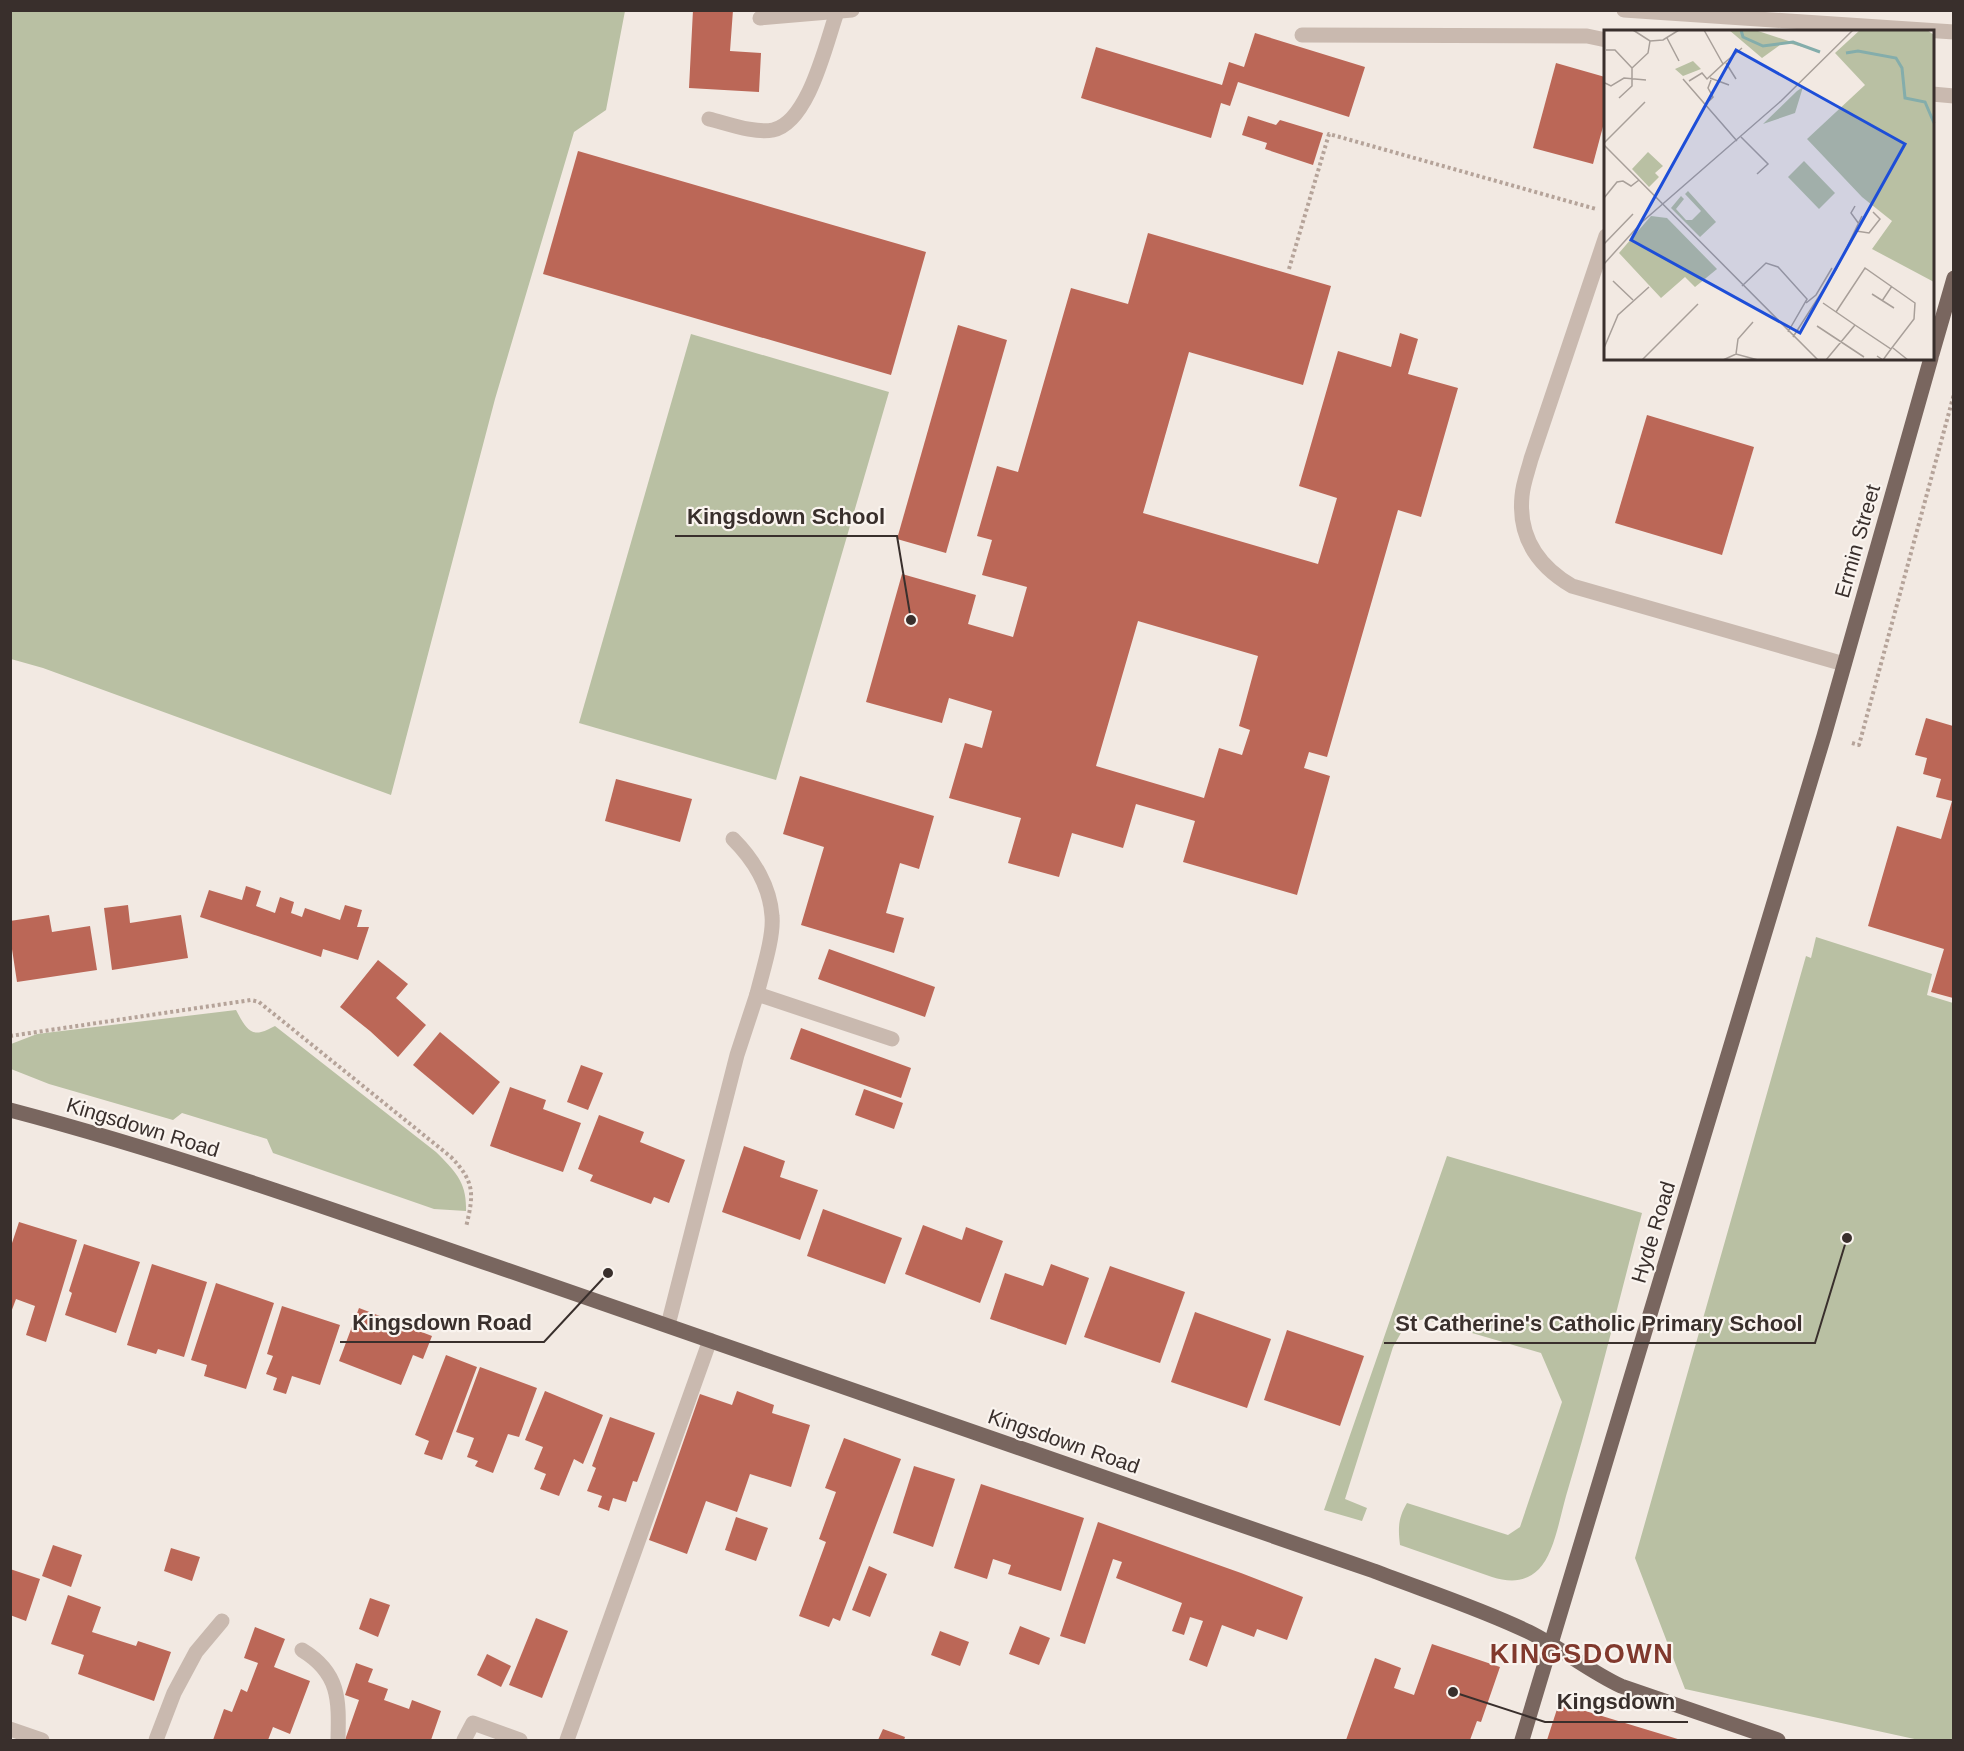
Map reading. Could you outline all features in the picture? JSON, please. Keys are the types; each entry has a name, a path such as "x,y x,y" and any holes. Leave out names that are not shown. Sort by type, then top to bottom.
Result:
{"main road":[{"path":"1934,347 1953,278"},
{"name":"Ermin Street","path":"1824,736 1930,360"},
{"name":"Hyde Road","path":"1522,1740 1824,736"},
{"name":"Kingsdown Road","path":"10,1110 72,1126 203,1166 1374,1571 1529,1632 1552,1644 1602,1677 1621,1686 1778,1740"}],"street":[{"path":"1624,10 1923,30"},
{"path":"709,119 759,131 772,131 783,127 795,116 808,97 844,11 760,18"},
{"path":"1934,31 1953,32"},
{"path":"1302,35 1587,36 1604,40"},
{"path":"1934,94 1953,96"},
{"path":"1604,239 1531,459 1522,494 1522,516 1528,539 1541,563 1572,586 1844,664"},
{"path":"668,1325 737,1055 757,994 772,918 769,898 752,859 734,839"},
{"path":"757,994 892,1039"},
{"path":"567,1740 710,1340"},
{"path":"156,1740 174,1694 196,1652 222,1621"},
{"path":"302,1650 319,1662 328,1672 336,1691 338,1740"},
{"path":"464,1740 473,1723 520,1740"},
{"path":"10,1729 42,1740"}],"path":[{"path":"1288,269 1329,134 1604,211"},
{"path":"1824,736 1859,745 1953,394"},
{"path":"10,1036 250,1000 259,1002 451,1157 465,1171 470,1185 471,1205 459,1254"}],"green space":[{"path":"10,11 625,11 606,110 574,132 495,399 391,795 43,668 11,659"},
{"path":"691,334 889,392 776,780 579,723"},
{"path":"1816,937 1932,974 1927,995 1953,1003 1953,1740 1919,1740 1685,1689 1635,1558 1806,956 1811,958"},
{"path":"236,1010 252,1032 261,1032 275,1026 436,1152 449,1165 462,1185 466,1211 434,1209 273,1153 267,1139 182,1113 173,1120 49,1084 11,1069 11,1044 37,1034"},
{"path":"1447,1156 1642,1213 1553,1545 1534,1574 1517,1580 1492,1577 1400,1545 1399,1523 1407,1503 1508,1535 1520,1527 1562,1402 1541,1353 1424,1319 1406,1324 1393,1347 1345,1499 1367,1508 1362,1521 1324,1510"}],"building":[{"path":"693,10 733,10 730,51 761,53 759,92 689,88"},
{"path":"1255,33 1365,67 1349,117 1238,82 1230,106 1221,103 1211,138 1081,98 1096,47 1222,85 1229,62 1244,67"},
{"path":"1556,63 1604,77 1604,123 1593,164 1533,148"},
{"path":"1248,116 1276,125 1280,120 1323,133 1313,165 1265,149 1267,143 1242,135"},
{"path":"578,151 926,252 891,375 543,274"},
{"path":"1148,233 1331,286 1303,385 1189,352 1143,513 1318,564 1337,498 1299,486 1338,351 1391,367 1400,333 1418,339 1408,374 1458,388 1421,517 1398,510 1327,757 1309,752 1304,768 1330,776 1297,895 1183,862 1195,821 1136,804 1123,848 1072,833 1059,877 1008,863 1021,818 949,798 965,743 982,748 992,711 949,698 942,723 866,702 902,574 976,595 968,624 1013,637 1027,587 982,575 992,540 977,536 997,466 1018,472 1071,288 1128,304","holes":["1138,621 1258,656 1239,726 1250,730 1242,755 1219,748 1204,798 1096,766"]},
{"path":"958,325 1007,340 946,553 897,539"},
{"path":"1647,415 1754,447 1722,555 1615,523"},
{"path":"1926,718 1953,726 1953,998 1931,992 1944,949 1868,926 1897,826 1941,839 1952,801 1936,797 1941,779 1923,774 1927,758 1915,755"},
{"path":"800,776 934,816 919,869 900,863 886,913 904,918 894,953 801,925 824,847 783,834"},
{"path":"616,779 692,799 680,842 605,821"},
{"path":"246,886 261,891 256,906 275,913 280,897 294,902 291,913 302,917 305,908 340,920 345,905 362,910 357,927 369,927 358,960 323,949 321,957 200,917 209,890 242,900"},
{"path":"128,905 130,923 181,915 188,958 112,970 104,908"},
{"path":"49,915 52,932 90,926 97,970 17,982 10,921"},
{"path":"829,949 935,987 925,1017 818,979"},
{"path":"378,960 408,984 396,998 426,1025 398,1057 340,1007"},
{"path":"801,1028 911,1068 901,1098 790,1059"},
{"path":"440,1032 500,1082 473,1115 413,1065"},
{"path":"581,1065 603,1073 588,1110 567,1102"},
{"path":"510,1087 546,1100 543,1109 581,1123 563,1172 490,1146"},
{"path":"864,1089 903,1103 894,1129 855,1115"},
{"path":"599,1115 644,1132 640,1142 685,1160 669,1203 654,1197 651,1204 590,1181 593,1175 578,1169"},
{"path":"744,1146 785,1161 780,1177 818,1190 800,1240 722,1212"},
{"path":"823,1209 902,1238 885,1284 807,1256"},
{"path":"19,1222 77,1240 46,1342 26,1335 35,1306 16,1299 10,1315 10,1249"},
{"path":"923,1225 962,1240 966,1227 1003,1241 980,1303 905,1274"},
{"path":"84,1244 140,1262 116,1333 65,1315 72,1293 69,1291"},
{"path":"152,1264 207,1282 184,1357 158,1349 156,1354 127,1345"},
{"path":"1051,1264 1089,1278 1066,1345 990,1319 1005,1273 1043,1286"},
{"path":"1110,1266 1185,1292 1160,1363 1084,1337"},
{"path":"216,1283 274,1303 246,1389 204,1376 207,1365 191,1360"},
{"path":"282,1306 340,1325 320,1385 292,1376 286,1394 273,1390 277,1378 266,1374 273,1356 267,1354"},
{"path":"359,1308 432,1336 423,1359 413,1355 401,1385 339,1361"},
{"path":"1195,1312 1271,1339 1247,1408 1171,1382"},
{"path":"1287,1330 1364,1356 1340,1426 1264,1400"},
{"path":"446,1355 477,1367 442,1460 424,1454 429,1441 415,1435"},
{"path":"480,1367 537,1388 519,1437 508,1434 493,1473 475,1466 478,1461 467,1457 474,1438 456,1432"},
{"path":"545,1391 603,1415 583,1464 574,1459 559,1496 540,1489 546,1474 534,1469 543,1447 525,1440"},
{"path":"737,1391 774,1405 772,1413 810,1425 791,1487 750,1474 737,1512 706,1501 687,1554 649,1540 700,1394 732,1405"},
{"path":"610,1417 655,1433 637,1482 633,1481 626,1502 613,1498 609,1511 598,1507 602,1496 587,1491 596,1468 592,1466"},
{"path":"844,1438 901,1459 840,1621 833,1618 829,1627 799,1616 826,1542 819,1539 836,1492 825,1488"},
{"path":"914,1466 955,1479 933,1547 893,1533"},
{"path":"981,1484 1084,1518 1061,1591 1008,1574 1011,1565 993,1559 987,1579 954,1568"},
{"path":"736,1517 768,1528 756,1561 725,1550"},
{"path":"1098,1522 1303,1597 1287,1640 1257,1629 1254,1637 1222,1625 1207,1667 1189,1660 1203,1621 1190,1617 1184,1635 1172,1631 1182,1603 1116,1578 1122,1562 1113,1559 1085,1644 1060,1636"},
{"path":"53,1545 82,1555 71,1587 42,1576"},
{"path":"171,1548 200,1557 192,1581 164,1571"},
{"path":"869,1566 887,1574 870,1617 852,1610"},
{"path":"10,1569 40,1579 26,1621 10,1615"},
{"path":"68,1595 101,1607 92,1632 136,1646 138,1641 171,1652 154,1701 78,1674 84,1655 51,1644"},
{"path":"370,1598 390,1605 378,1637 359,1629"},
{"path":"536,1618 568,1631 542,1698 509,1685"},
{"path":"1020,1626 1050,1638 1039,1665 1009,1654"},
{"path":"255,1627 285,1639 274,1667 310,1681 290,1734 273,1727 268,1740 213,1740 224,1709 232,1712 241,1689 247,1692 258,1663 244,1658"},
{"path":"940,1631 969,1642 960,1666 931,1655"},
{"name":"KINGSDOWN","path":"1432,1644 1500,1667 1481,1722 1477,1721 1470,1740 1346,1740 1375,1658 1401,1668 1394,1688 1414,1695"},
{"path":"487,1654 511,1666 501,1687 477,1675"},
{"path":"356,1663 373,1669 368,1682 388,1689 384,1700 409,1709 412,1700 441,1711 431,1740 345,1740 359,1700 345,1695"},
{"path":"1559,1703 1681,1740 1547,1740"},
{"path":"883,1729 905,1737 904,1740 878,1740"}],"place":[{"name":"Kingsdown School","path":"911,620"},
{"name":"St Catherine's Catholic Primary School","path":"1847,1238"},
{"name":"Kingsdown Road","path":"608,1273"},
{"name":"Kingsdown","path":"1453,1692"}],"district":[{"name":"KINGSDOWN","path":"1582,1654"}]}
